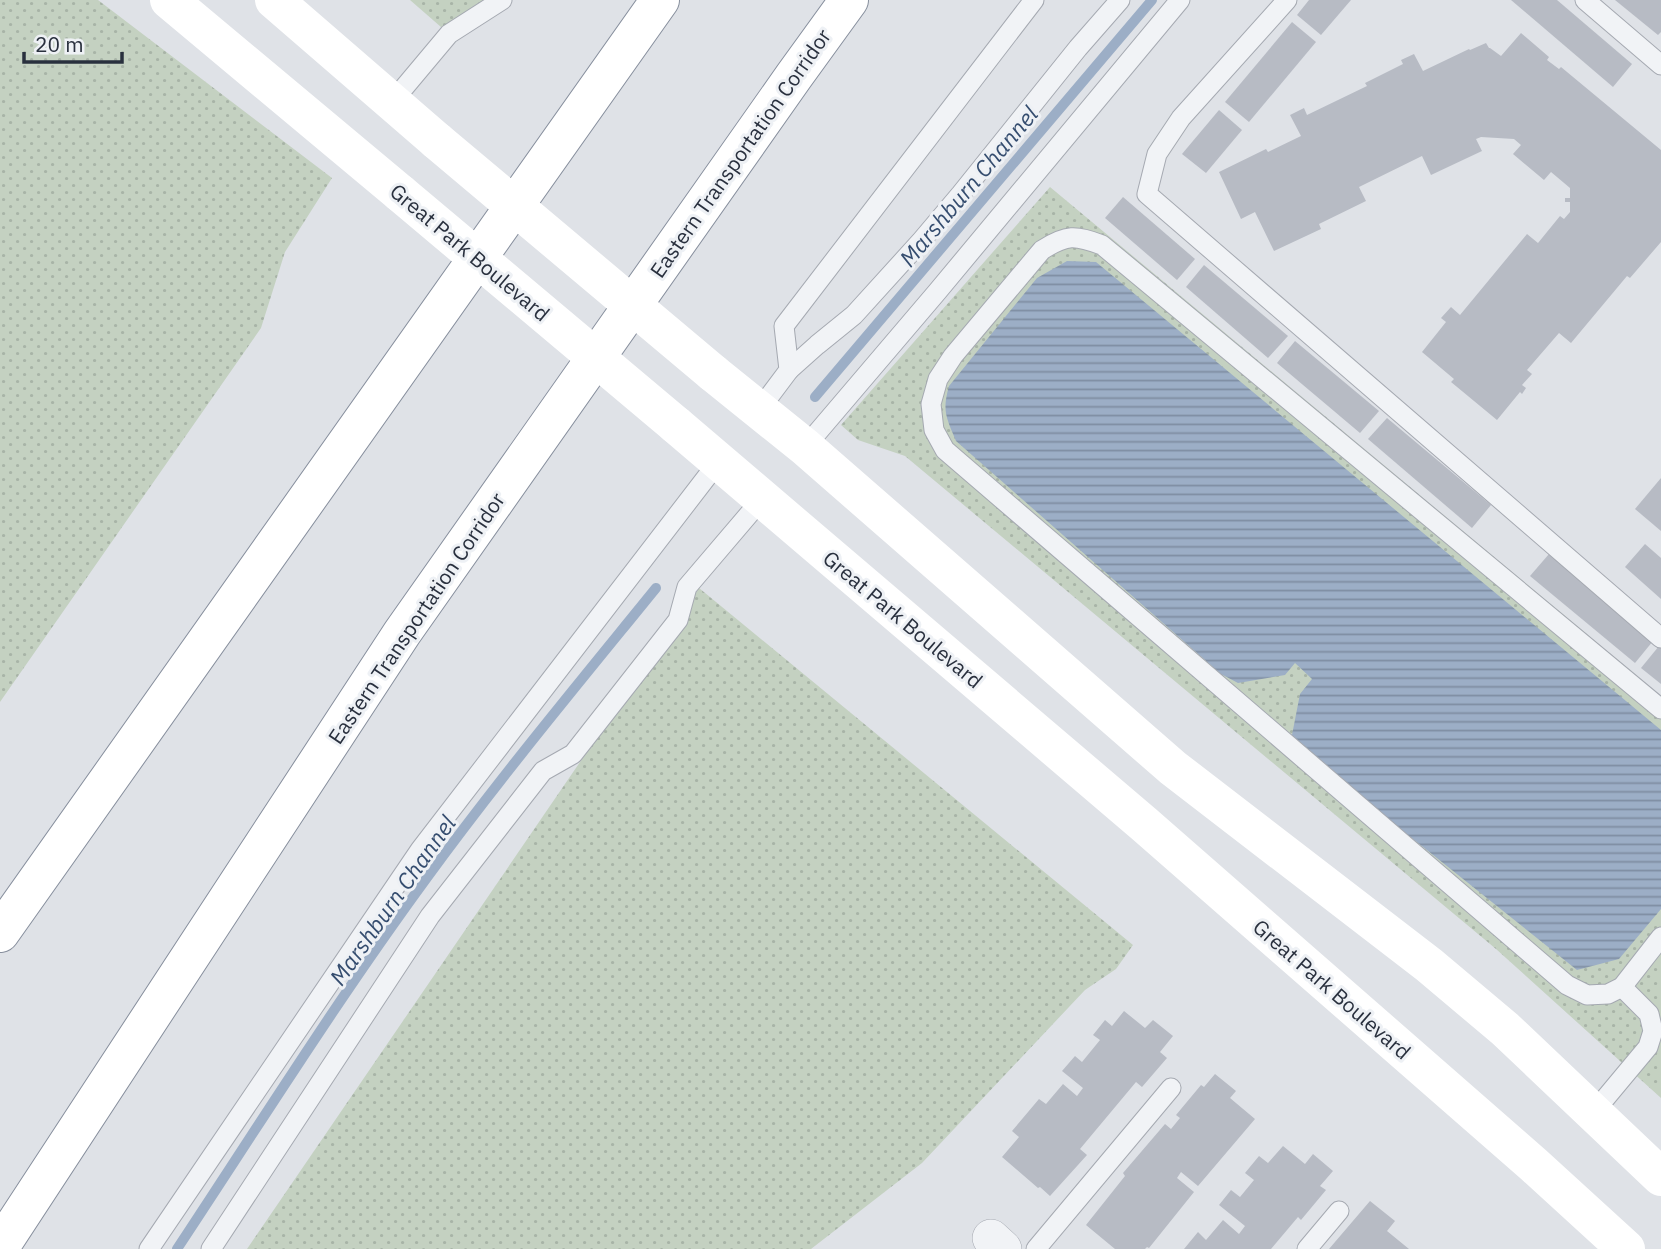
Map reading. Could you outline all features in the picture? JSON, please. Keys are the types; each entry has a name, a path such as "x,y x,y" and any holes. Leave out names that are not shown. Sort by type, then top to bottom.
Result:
{"main road":[{"name":"Great Park Boulevard","path":"169,0 719,461 1144,824 1523,1155 1626,1249"},
{"path":"274,0 437,141 804,446 1173,768 1429,965 1505,1029 1661,1177"},
{"path":"0,933 660,0"},
{"name":"Eastern Transportation Corridor","path":"0,1247 402,633 849,0"}],"lane":[{"path":"392,102 449,34 502,0"},
{"path":"789,370 784,326 1034,0"},
{"path":"759,410 789,370 854,315 913,249 1120,0"},
{"path":"804,446 937,292 1180,0"},
{"path":"1287,0 1181,118 1157,154 1147,194 1661,638"},
{"path":"1585,0 1661,65"},
{"path":"1661,709 1102,244 1081,237 1059,239 1042,250 953,356 938,379 931,404 934,430 944,450 1567,985 1587,995 1608,994 1622,987 1661,937"},
{"path":"149,1249 420,850 719,461"},
{"path":"211,1249 430,916 543,771 573,754 678,620 687,587 762,499"},
{"path":"1593,1113 1648,1047 1653,1031 1649,1014 1622,987"},
{"path":"1036,1249 1171,1088"},
{"path":"1307,1249 1339,1211"}],"green space":[{"path":"0,0 98,0 332,178 285,252 261,328 0,702"},
{"path":"410,0 502,0 449,34"},
{"path":"1050,187 1661,696 1661,1098 1496,949 905,456 858,440 841,425"},
{"path":"699,588 1133,945 1116,969 1085,990 922,1163 811,1249 247,1249"}],"water":[{"path":"1067,261 1096,262 1661,730 1661,909 1619,959 1577,970 1403,831 1292,735 1300,694 1312,679 1295,663 1285,675 1238,683 1221,674 956,441 946,414 949,386 1037,278"}],"building":[{"path":"1309,0 1351,0 1321,35 1297,15"},
{"path":"1511,0 1557,0 1632,64 1613,87"},
{"path":"1615,0 1661,0 1661,32 1658,35"},
{"path":"1292,22 1316,42 1249,122 1225,102"},
{"path":"1521,33 1549,57 1547,60 1559,69 1561,67 1661,150 1661,242 1630,278 1627,276 1571,343 1559,333 1527,370 1532,374 1522,385 1526,388 1522,394 1520,392 1497,420 1451,382 1454,379 1422,352 1446,322 1441,318 1451,307 1460,315 1527,234 1538,243 1560,216 1564,219 1570,212 1570,202 1565,202 1565,198 1570,198 1570,188 1551,172 1544,180 1513,154 1521,145 1514,139 1481,137 1476,139 1482,151 1431,175 1422,156 1359,187 1366,201 1319,224 1321,229 1274,251 1255,212 1241,219 1219,172 1266,149 1268,152 1301,136 1290,115 1304,108 1307,115 1367,86 1365,83 1403,64 1401,60 1414,54 1423,71 1486,43 1501,56"},
{"path":"1219,110 1242,130 1206,173 1182,154"},
{"path":"1123,197 1195,259 1177,280 1105,218"},
{"path":"1204,265 1288,336 1268,358 1186,287"},
{"path":"1295,341 1379,411 1360,433 1277,363"},
{"path":"1387,418 1491,505 1472,528 1368,439"},
{"path":"1661,478 1661,531 1635,509"},
{"path":"1645,544 1661,558 1661,599 1625,567"},
{"path":"1549,554 1653,641 1635,663 1530,576"},
{"path":"1659,646 1661,648 1661,684 1641,668"},
{"path":"1124,1011 1145,1028 1153,1020 1173,1036 1160,1052 1167,1058 1142,1087 1136,1082 1080,1149 1087,1155 1050,1196 1002,1157 1019,1137 1012,1131 1039,1099 1046,1104 1063,1084 1077,1096 1083,1088 1062,1071 1075,1056 1082,1062 1100,1040 1093,1035 1105,1020 1112,1026"},
{"path":"1215,1074 1236,1091 1230,1098 1255,1119 1198,1186 1181,1172 1177,1178 1194,1192 1149,1248 1115,1249 1086,1225 1125,1176 1123,1173 1165,1124 1171,1129 1180,1118 1176,1115 1201,1085 1204,1087"},
{"path":"1283,1146 1305,1164 1313,1154 1333,1171 1320,1186 1326,1190 1301,1220 1298,1217 1271,1249 1184,1249 1198,1232 1206,1240 1223,1220 1239,1234 1245,1226 1219,1205 1231,1190 1240,1197 1254,1180 1245,1173 1259,1156 1268,1163"},
{"path":"1370,1201 1395,1221 1387,1231 1409,1249 1329,1249"}],"waterway":[{"name":"Marshburn Channel","path":"815,397 1152,0"},
{"name":"Marshburn Channel","path":"177,1249 393,924 510,768 656,588"}]}
